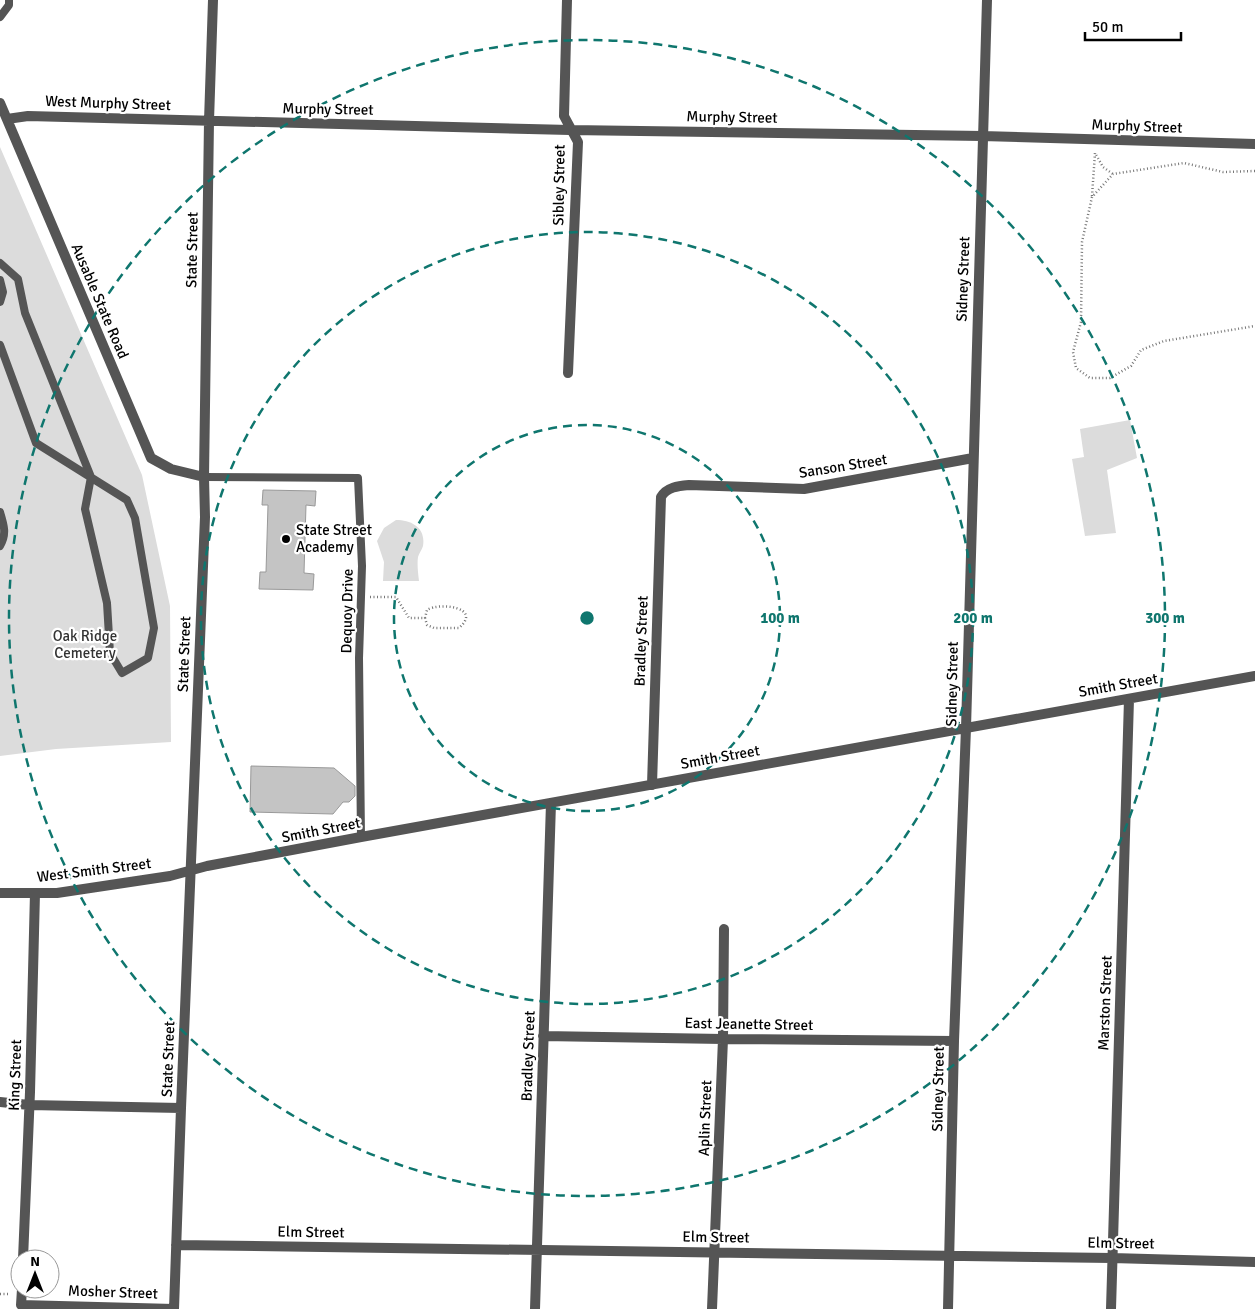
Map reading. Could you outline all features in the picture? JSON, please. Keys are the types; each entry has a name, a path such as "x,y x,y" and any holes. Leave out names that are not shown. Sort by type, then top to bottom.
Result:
{"street":[{"name":"State Street","path":"174,1309 180,1108 205,518 209,121 213,0"},
{"name":"Sibley Street","path":"567,0 564,116 578,142 568,373"},
{"name":"Sidney Street","path":"948,1309 954,1041 966,728 987,0"},
{"name":"Ausable State Road","path":"0,103 151,458 171,469 204,477"},
{"name":"West Murphy Street","path":"7,119 28,116 209,121"},
{"name":"Murphy Street","path":"209,121 570,130 982,136 1255,144"},
{"name":"Sanson Street","path":"660,497 664,492 677,486 804,489 973,458"},
{"name":"Bradley Street","path":"652,785 660,497"},
{"name":"Smith Street","path":"190,871 551,803 1255,676"},
{"name":"Marston Street","path":"1111,1309 1129,699"},
{"name":"Bradley Street","path":"535,1309 551,803"},
{"name":"West Smith Street","path":"0,893 56,893 170,876 190,871"},
{"name":"King Street","path":"23,1249 35,893"},
{"name":"Aplin Street","path":"712,1309 723,1039 724,929"},
{"name":"East Jeanette Street","path":"543,1036 954,1041"},
{"path":"0,1102 180,1108"},
{"name":"Elm Street","path":"176,1245 1112,1258 1255,1262"},
{"name":"Mosher Street","path":"21,1299 21,1304 174,1309"}],"lane":[{"path":"0,17 9,5 9,0"},
{"path":"0,263 18,279 25,313 91,477 85,508 107,603 110,653 122,673 148,658 154,628 135,518 127,500 91,477 36,443 0,345"},
{"path":"0,280 3,292 0,302"},
{"name":"Dequoy Drive","path":"204,477 358,478 362,566 359,764 361,838"},
{"path":"0,512 5,529 0,546"}],"path":[{"path":"1113,174 1103,167 1095,153 1092,197 1082,242 1081,322 1073,352 1076,368 1090,378 1110,378 1131,366 1141,350 1164,341 1255,326"},
{"path":"1092,197 1113,174 1184,163 1223,172 1255,171"},
{"path":"361,596 396,597 409,618 425,618"},
{"path":"432,607 458,608 464,611 466,618 459,628 434,628 427,625 425,618 427,610 432,607"},
{"path":"0,1294 10,1294"}],"green space":[{"name":"Oak Ridge Cemetery","path":"0,147 142,475 170,606 171,742 56,749 0,756"},
{"path":"1130,420 1137,458 1107,470 1116,533 1085,536 1072,459 1084,457 1080,429"},
{"path":"396,520 412,523 417,526 422,534 423,546 418,556 419,581 383,581 384,562 377,541 384,528"}],"building":[{"name":"State Street Academy","path":"263,490 316,491 315,506 306,505 304,573 314,574 313,590 259,589 260,572 266,572 268,505 262,505"},
{"path":"251,766 334,768 355,786 355,796 349,802 343,802 333,814 250,812"}],"place":[{"name":"State Street Academy","path":"286,539"}]}
